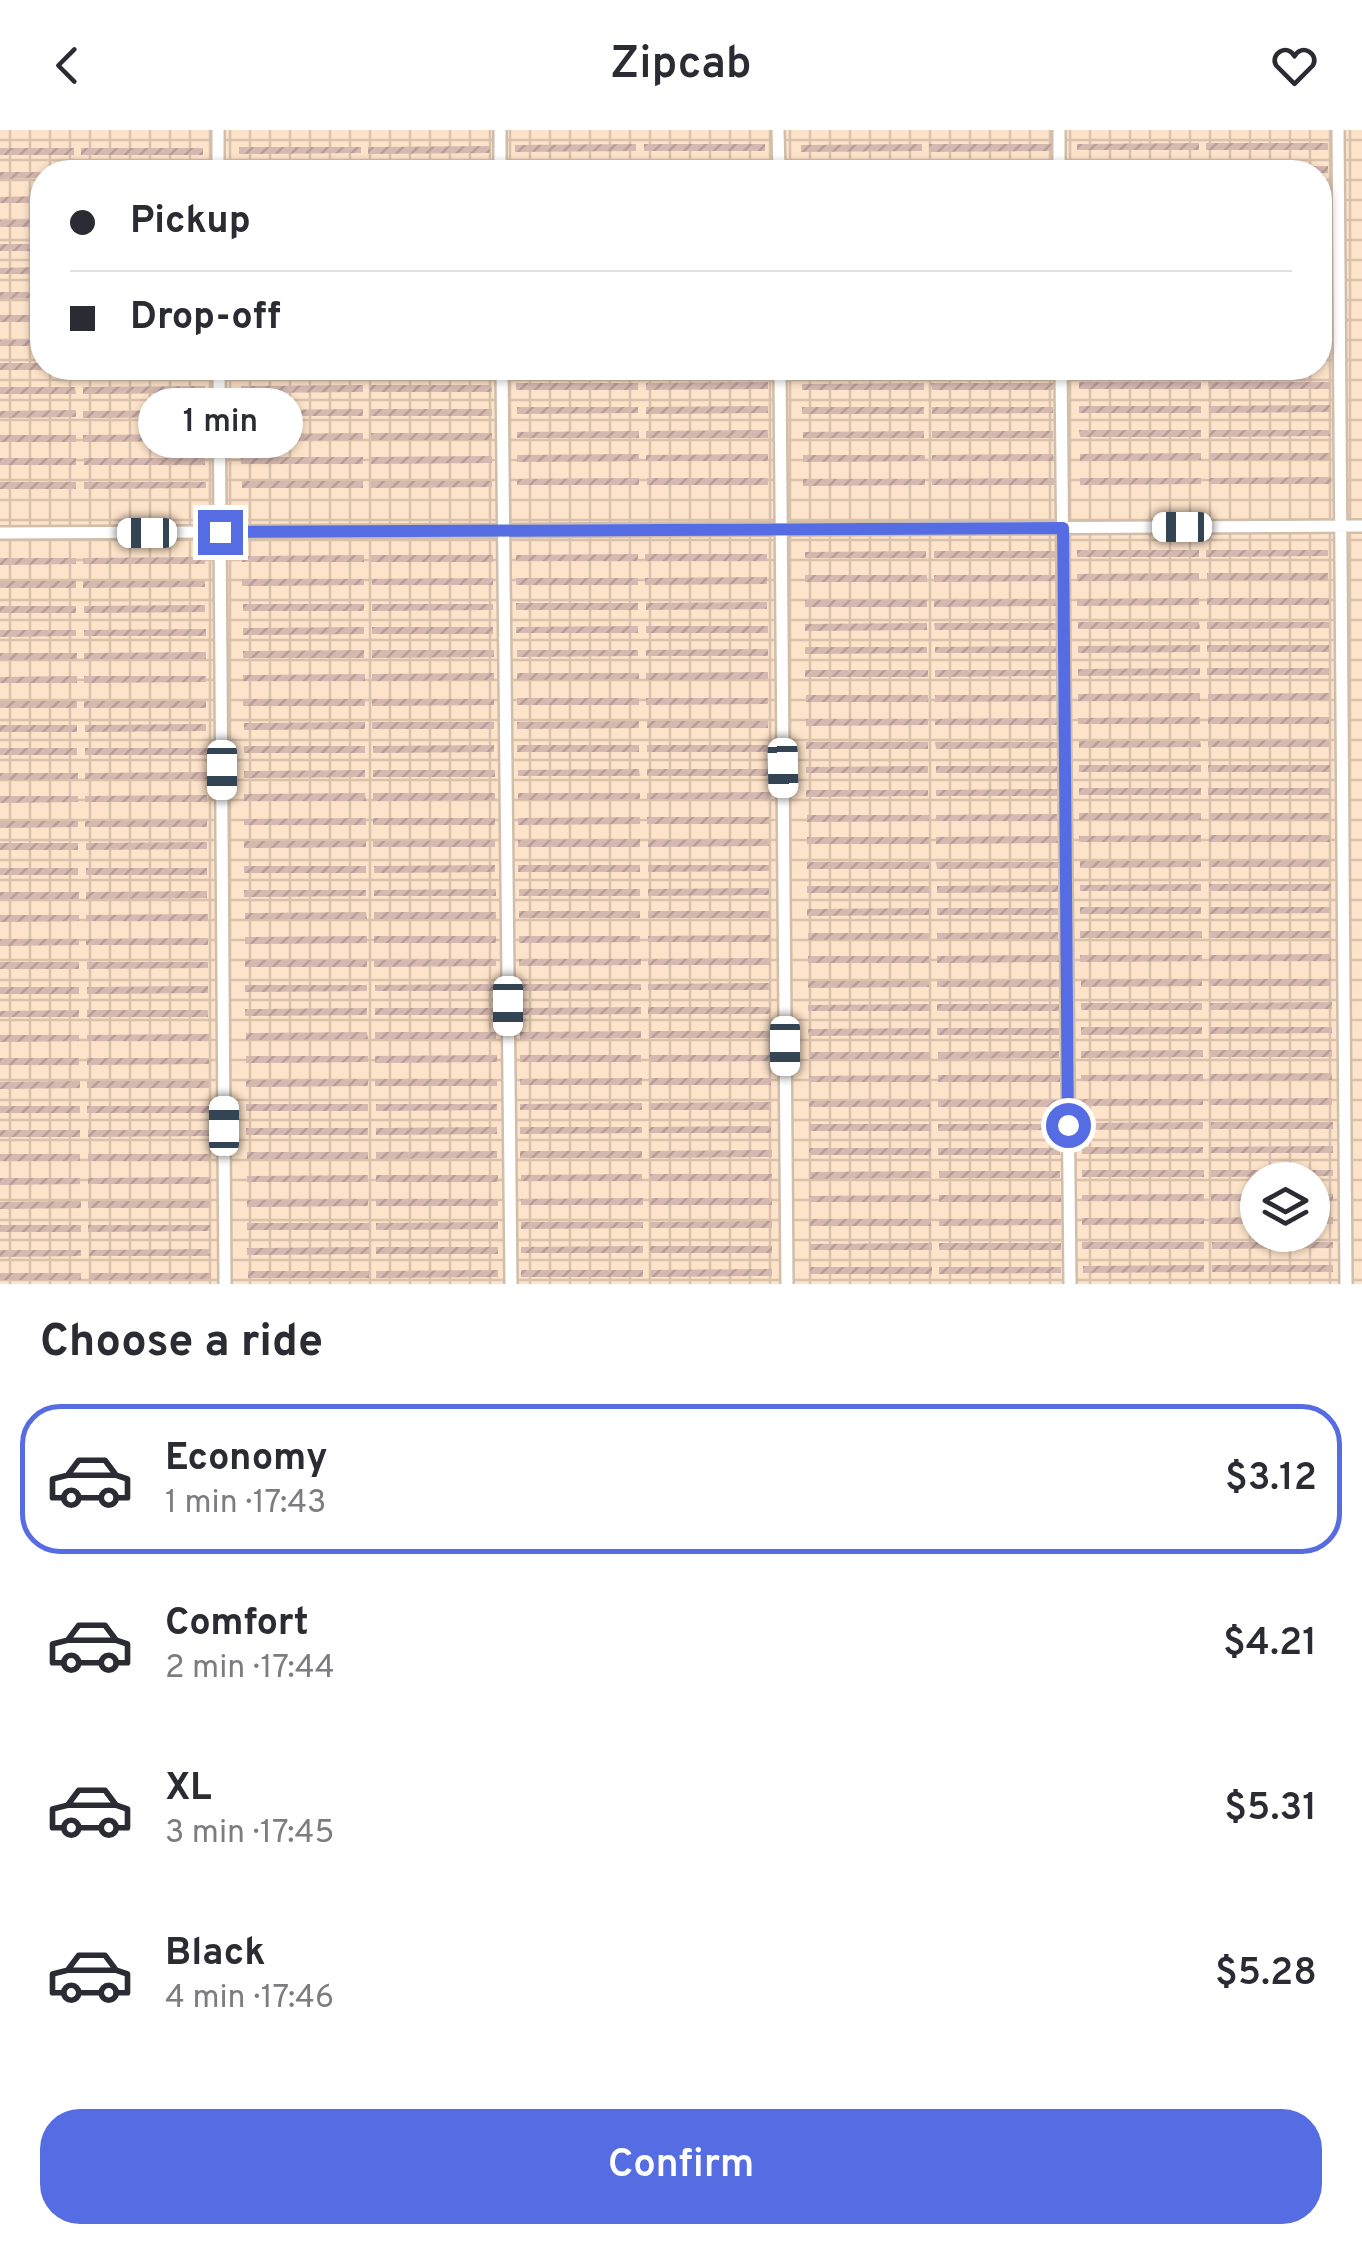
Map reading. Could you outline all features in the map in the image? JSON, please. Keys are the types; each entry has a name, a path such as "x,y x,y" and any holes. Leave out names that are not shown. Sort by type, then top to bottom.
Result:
{"lane":[{"path":"218,130 218,160"},
{"path":"500,130 500,160"},
{"path":"778,130 779,160"},
{"path":"1059,130 1059,160"},
{"path":"1338,130 1346,1284"},
{"path":"219,380 225,1284"},
{"path":"502,380 511,1284"},
{"path":"780,380 787,1284"},
{"path":"1061,380 1070,1284"},
{"path":"0,534 1362,526"}],"shaded area":[{"path":"0,130 1362,130 1362,1284 0,1284"}],"building":[{"path":"1199,143 1199,150 1077,150 1077,144"},
{"path":"1206,143 1328,143 1328,150 1206,150"},
{"path":"636,144 636,151 515,152 515,145"},
{"path":"644,144 765,144 765,151 644,151"},
{"path":"922,144 922,151 801,152 801,145"},
{"path":"929,144 1051,144 1051,151 929,152"},
{"path":"490,146 490,153 368,154 368,147"},
{"path":"239,147 361,147 361,153 239,154"},
{"path":"0,148 74,148 74,155 0,155"},
{"path":"81,148 203,148 203,155 81,155"},
{"path":"0,172 30,172 30,178 0,179"},
{"path":"30,196 30,203 0,203 0,197"},
{"path":"0,220 30,220 30,227 0,227"},
{"path":"0,244 30,244 30,251 0,251"},
{"path":"30,267 30,274 0,274 0,268"},
{"path":"0,292 30,292 30,298 0,299"},
{"path":"0,315 30,315 30,322 0,322"},
{"path":"0,340 30,340 30,346 0,346"},
{"path":"0,363 30,363 30,370 0,370"},
{"path":"768,382 768,389 646,390 646,383"},
{"path":"1079,382 1201,382 1201,389 1079,389"},
{"path":"1208,382 1330,382 1330,389 1209,389"},
{"path":"516,383 638,383 638,390 516,390"},
{"path":"924,383 924,390 802,390 802,384"},
{"path":"931,383 1053,383 1053,390 932,390"},
{"path":"363,385 363,392 241,393 241,386"},
{"path":"370,385 491,385 492,392 370,392"},
{"path":"205,386 205,393 83,394 83,387"},
{"path":"0,387 75,387 76,394 0,394"},
{"path":"1330,405 1330,412 1209,413 1209,406"},
{"path":"768,406 768,413 646,414 646,407"},
{"path":"1079,406 1201,406 1201,413 1079,413"},
{"path":"517,407 638,407 638,413 517,414"},
{"path":"802,407 924,407 924,414 802,414"},
{"path":"932,407 1053,407 1053,413 932,414"},
{"path":"363,409 363,416 241,416 241,410"},
{"path":"370,409 492,409 492,416 370,416"},
{"path":"76,410 76,417 0,418 0,411"},
{"path":"205,410 205,417 83,418 83,411"},
{"path":"768,430 768,438 646,438 646,431"},
{"path":"1079,430 1201,430 1201,437 1080,437"},
{"path":"1209,430 1330,430 1330,436 1209,437"},
{"path":"639,431 639,438 517,438 517,432"},
{"path":"924,431 924,438 803,438 803,432"},
{"path":"932,431 1053,431 1053,438 932,438"},
{"path":"363,433 363,440 241,441 241,434"},
{"path":"371,433 492,433 492,440 371,440"},
{"path":"205,434 205,441 83,442 83,435"},
{"path":"0,435 76,435 76,442 0,442"},
{"path":"1201,453 1201,460 1080,461 1080,454"},
{"path":"1209,453 1330,453 1331,460 1209,460"},
{"path":"639,454 639,461 517,462 517,455"},
{"path":"768,454 768,461 646,461 646,455"},
{"path":"1053,454 1054,461 932,461 932,455"},
{"path":"803,455 925,455 925,461 803,462"},
{"path":"492,456 492,463 371,464 371,457"},
{"path":"241,457 363,457 363,464 241,464"},
{"path":"0,458 76,458 76,465 0,465"},
{"path":"84,458 205,458 205,465 84,465"},
{"path":"1331,477 1331,484 1209,484 1209,478"},
{"path":"639,478 639,485 517,485 517,479"},
{"path":"647,478 768,478 768,485 647,485"},
{"path":"1054,478 1054,485 932,485 932,479"},
{"path":"1080,478 1201,478 1201,484 1080,485"},
{"path":"803,479 925,479 925,485 803,486"},
{"path":"242,481 363,481 363,488 242,488"},
{"path":"371,481 492,481 492,487 371,488"},
{"path":"0,482 76,482 76,489 0,489"},
{"path":"84,482 206,482 206,488 84,489"},
{"path":"1077,550 1199,550 1199,557 1077,557"},
{"path":"1206,550 1328,550 1328,556 1206,557"},
{"path":"926,551 926,558 805,558 805,552"},
{"path":"934,551 1056,551 1056,558 934,558"},
{"path":"638,554 638,561 516,561 516,555"},
{"path":"645,554 767,554 767,561 645,561"},
{"path":"364,555 364,562 242,562 242,556"},
{"path":"371,555 493,555 493,562 371,562"},
{"path":"205,557 205,564 83,564 83,558"},
{"path":"0,558 76,558 76,564 0,565"},
{"path":"1199,573 1199,580 1077,581 1077,574"},
{"path":"1207,573 1328,573 1328,580 1207,580"},
{"path":"805,575 927,575 927,582 805,582"},
{"path":"934,575 1056,575 1056,581 934,582"},
{"path":"767,577 767,584 645,585 645,578"},
{"path":"493,578 493,585 372,585 372,579"},
{"path":"516,578 638,578 638,585 516,585"},
{"path":"242,579 364,579 364,585 242,586"},
{"path":"0,581 76,581 76,588 0,588"},
{"path":"83,581 205,581 205,587 83,588"},
{"path":"1199,598 1199,605 1077,606 1077,599"},
{"path":"1207,598 1329,598 1329,605 1207,605"},
{"path":"1056,599 1056,606 934,607 934,600"},
{"path":"805,600 927,600 927,607 805,607"},
{"path":"767,602 767,609 646,610 646,603"},
{"path":"516,603 638,603 638,610 516,610"},
{"path":"243,604 364,604 364,611 243,611"},
{"path":"372,604 493,604 493,610 372,611"},
{"path":"205,605 205,612 84,613 84,606"},
{"path":"0,606 76,606 76,613 0,613"},
{"path":"1078,622 1199,622 1200,629 1078,629"},
{"path":"1207,622 1329,622 1329,628 1207,629"},
{"path":"927,623 927,630 805,631 805,624"},
{"path":"934,623 1056,623 1056,630 935,630"},
{"path":"638,626 638,633 516,633 516,627"},
{"path":"646,626 768,626 768,633 646,633"},
{"path":"364,627 364,634 243,635 243,628"},
{"path":"372,627 493,627 493,634 372,634"},
{"path":"206,629 206,636 84,636 84,630"},
{"path":"0,630 76,630 76,636 0,637"},
{"path":"1200,645 1200,652 1078,653 1078,646"},
{"path":"1207,645 1329,645 1329,652 1207,652"},
{"path":"1056,646 1057,653 935,653 935,647"},
{"path":"805,647 927,647 927,653 805,654"},
{"path":"768,649 768,656 646,656 646,650"},
{"path":"364,650 364,658 243,658 243,651"},
{"path":"372,650 494,650 494,657 372,658"},
{"path":"517,650 638,650 638,656 517,657"},
{"path":"206,652 206,659 84,659 84,653"},
{"path":"0,653 77,653 77,659 0,660"},
{"path":"1200,668 1200,675 1078,676 1078,669"},
{"path":"1207,668 1329,668 1329,675 1207,675"},
{"path":"805,670 928,670 928,677 805,677"},
{"path":"935,670 1057,670 1057,676 935,677"},
{"path":"768,672 768,679 646,680 646,673"},
{"path":"494,673 494,680 372,681 372,674"},
{"path":"517,673 639,673 639,679 517,680"},
{"path":"365,674 365,681 243,681 243,675"},
{"path":"77,676 77,683 0,683 0,677"},
{"path":"84,676 206,676 206,682 84,683"},
{"path":"1200,693 1200,701 1078,701 1078,694"},
{"path":"1329,693 1329,700 1208,701 1208,694"},
{"path":"806,695 928,695 928,702 806,702"},
{"path":"935,695 1057,695 1057,701 935,702"},
{"path":"517,698 639,698 639,705 517,705"},
{"path":"646,698 768,698 768,704 646,705"},
{"path":"243,699 365,699 365,706 243,706"},
{"path":"372,699 494,699 494,705 372,706"},
{"path":"0,701 77,701 77,708 0,708"},
{"path":"84,701 206,701 206,708 84,708"},
{"path":"1200,717 1200,724 1078,724 1078,718"},
{"path":"1208,717 1329,717 1329,724 1208,724"},
{"path":"1057,718 1057,725 935,725 935,719"},
{"path":"806,719 928,719 928,725 806,726"},
{"path":"639,721 639,728 517,729 517,722"},
{"path":"647,721 768,721 768,728 647,728"},
{"path":"365,722 365,729 244,730 244,723"},
{"path":"372,722 494,722 494,729 372,729"},
{"path":"206,724 206,731 85,732 85,725"},
{"path":"0,725 77,725 77,732 0,732"},
{"path":"1329,740 1329,747 1208,747 1208,741"},
{"path":"1079,741 1200,741 1201,747 1079,748"},
{"path":"806,742 928,742 928,749 806,749"},
{"path":"935,742 1057,742 1057,748 936,749"},
{"path":"494,745 494,752 373,753 373,746"},
{"path":"517,745 639,745 639,752 517,752"},
{"path":"647,745 768,745 768,752 647,752"},
{"path":"244,746 365,746 365,753 244,753"},
{"path":"0,748 77,748 77,755 0,755"},
{"path":"85,748 207,748 207,755 85,755"},
{"path":"1079,765 1201,765 1201,772 1079,772"},
{"path":"1208,765 1330,765 1330,772 1208,772"},
{"path":"928,766 928,773 806,773 806,767"},
{"path":"936,766 1057,766 1057,773 936,773"},
{"path":"639,769 640,776 518,776 518,770"},
{"path":"647,769 768,769 768,776 647,776"},
{"path":"365,770 365,777 244,778 244,771"},
{"path":"373,770 495,770 495,777 373,777"},
{"path":"207,772 207,779 85,779 85,773"},
{"path":"0,773 78,773 78,779 0,780"},
{"path":"1079,788 1201,788 1201,795 1079,795"},
{"path":"1208,788 1330,788 1330,795 1208,795"},
{"path":"1057,789 1057,796 936,796 936,790"},
{"path":"806,790 928,790 928,796 806,797"},
{"path":"769,792 769,799 647,799 647,793"},
{"path":"365,793 366,801 244,801 244,794"},
{"path":"373,793 495,793 495,800 373,801"},
{"path":"518,793 640,793 640,799 518,800"},
{"path":"207,795 207,802 85,802 85,796"},
{"path":"0,796 78,796 78,802 0,803"},
{"path":"1079,813 1201,813 1201,820 1079,820"},
{"path":"1209,813 1330,813 1330,819 1209,820"},
{"path":"1057,814 1057,821 936,821 936,815"},
{"path":"807,815 929,815 929,821 807,822"},
{"path":"640,817 640,824 518,825 518,818"},
{"path":"647,817 769,817 769,824 647,824"},
{"path":"366,818 366,825 244,825 244,819"},
{"path":"373,818 495,818 495,825 373,825"},
{"path":"207,820 207,827 85,827 85,821"},
{"path":"0,821 78,821 78,827 0,828"},
{"path":"1201,835 1201,842 1079,842 1079,836"},
{"path":"1209,835 1330,835 1330,842 1209,842"},
{"path":"1058,836 1058,843 936,844 936,837"},
{"path":"807,837 929,837 929,844 807,844"},
{"path":"640,839 640,847 518,847 518,840"},
{"path":"769,839 769,846 648,847 648,840"},
{"path":"495,840 495,847 373,847 373,841"},
{"path":"244,841 366,841 366,847 244,848"},
{"path":"207,842 207,849 86,850 86,843"},
{"path":"0,843 78,843 78,850 0,850"},
{"path":"1330,860 1330,867 1209,867 1209,861"},
{"path":"1080,861 1201,861 1201,867 1080,868"},
{"path":"807,862 929,862 929,869 807,869"},
{"path":"936,862 1058,862 1058,868 937,869"},
{"path":"495,865 495,872 374,873 374,866"},
{"path":"518,865 640,865 640,872 518,872"},
{"path":"648,865 769,865 769,871 648,872"},
{"path":"244,866 366,866 366,873 244,873"},
{"path":"0,868 78,868 78,875 0,875"},
{"path":"86,868 207,868 207,875 86,875"},
{"path":"1201,884 1201,891 1080,891 1080,885"},
{"path":"1209,884 1331,884 1331,891 1209,891"},
{"path":"1058,885 1058,892 937,893 937,886"},
{"path":"807,886 929,886 929,893 807,893"},
{"path":"769,888 769,895 648,896 648,889"},
{"path":"496,889 496,896 374,896 374,890"},
{"path":"519,889 640,889 640,896 519,896"},
{"path":"244,890 366,890 366,896 244,897"},
{"path":"207,891 207,898 86,899 86,892"},
{"path":"0,892 79,892 79,899 0,899"},
{"path":"1080,907 1201,907 1201,914 1080,914"},
{"path":"1209,907 1331,907 1331,913 1209,914"},
{"path":"929,908 929,915 807,916 807,909"},
{"path":"937,908 1058,908 1058,915 937,915"},
{"path":"519,911 640,911 640,918 519,918"},
{"path":"648,911 770,911 770,918 648,918"},
{"path":"366,912 367,919 245,919 245,913"},
{"path":"374,912 496,912 496,919 374,919"},
{"path":"208,914 208,921 86,921 86,915"},
{"path":"0,915 79,915 79,921 0,922"},
{"path":"1080,931 1202,931 1202,938 1080,938"},
{"path":"1209,931 1331,931 1331,938 1209,938"},
{"path":"1058,932 1058,939 937,939 937,933"},
{"path":"808,933 929,933 929,939 808,940"},
{"path":"770,935 770,942 648,942 648,936"},
{"path":"367,936 367,943 245,944 245,937"},
{"path":"374,936 496,936 496,943 374,943"},
{"path":"519,936 640,936 640,942 519,943"},
{"path":"208,938 208,945 86,945 86,939"},
{"path":"0,939 79,939 79,945 0,946"},
{"path":"1331,954 1331,961 1209,961 1209,955"},
{"path":"1059,955 1059,962 937,963 937,956"},
{"path":"1080,955 1202,955 1202,961 1080,962"},
{"path":"808,956 929,956 929,963 808,963"},
{"path":"770,958 770,965 648,965 648,959"},
{"path":"496,959 496,966 374,967 374,960"},
{"path":"519,959 641,959 641,965 519,966"},
{"path":"245,960 367,960 367,967 245,967"},
{"path":"0,962 79,962 79,969 0,969"},
{"path":"87,962 208,962 208,968 87,969"},
{"path":"1202,979 1202,986 1081,987 1081,980"},
{"path":"1209,979 1331,979 1331,986 1209,986"},
{"path":"1059,980 1059,987 937,987 937,981"},
{"path":"808,981 929,981 929,987 808,988"},
{"path":"770,983 770,990 648,990 648,984"},
{"path":"496,984 496,991 375,991 375,985"},
{"path":"519,984 641,984 641,990 519,991"},
{"path":"245,985 367,985 367,991 245,992"},
{"path":"208,986 208,993 87,994 87,987"},
{"path":"0,987 79,987 79,994 0,994"},
{"path":"1332,1002 1332,1009 1210,1010 1210,1003"},
{"path":"1081,1003 1202,1003 1202,1010 1081,1010"},
{"path":"930,1004 930,1011 808,1011 808,1005"},
{"path":"937,1004 1059,1004 1059,1011 937,1011"},
{"path":"641,1007 641,1014 520,1015 520,1008"},
{"path":"648,1007 770,1007 770,1014 648,1014"},
{"path":"367,1008 367,1015 245,1016 245,1009"},
{"path":"375,1008 496,1008 496,1015 375,1015"},
{"path":"79,1010 79,1017 0,1017 0,1011"},
{"path":"87,1010 208,1010 208,1017 87,1017"},
{"path":"1081,1027 1202,1027 1202,1034 1081,1035"},
{"path":"1210,1027 1332,1027 1332,1033 1210,1034"},
{"path":"930,1028 930,1035 809,1036 808,1029"},
{"path":"937,1028 1059,1028 1059,1035 937,1035"},
{"path":"641,1031 641,1038 520,1039 520,1032"},
{"path":"649,1031 771,1031 771,1038 649,1038"},
{"path":"367,1032 368,1039 246,1040 246,1033"},
{"path":"375,1032 496,1032 496,1039 375,1039"},
{"path":"209,1034 209,1041 87,1041 87,1035"},
{"path":"0,1035 79,1035 79,1041 0,1042"},
{"path":"1203,1050 1203,1057 1081,1058 1081,1051"},
{"path":"1210,1050 1332,1050 1332,1057 1210,1057"},
{"path":"1059,1051 1059,1058 938,1059 938,1052"},
{"path":"809,1052 930,1052 930,1059 809,1059"},
{"path":"497,1055 497,1062 375,1063 375,1056"},
{"path":"520,1055 641,1055 641,1062 520,1062"},
{"path":"649,1055 771,1055 771,1061 649,1062"},
{"path":"246,1056 368,1056 368,1062 246,1063"},
{"path":"0,1058 79,1058 79,1065 0,1065"},
{"path":"87,1058 209,1058 209,1064 87,1065"},
{"path":"1332,1073 1332,1080 1210,1081 1210,1074"},
{"path":"1203,1074 1203,1081 1081,1081 1081,1075"},
{"path":"930,1075 930,1082 809,1082 809,1076"},
{"path":"938,1075 1060,1075 1060,1082 938,1082"},
{"path":"642,1078 642,1085 520,1085 520,1079"},
{"path":"649,1078 771,1078 771,1085 649,1085"},
{"path":"368,1079 368,1086 246,1087 246,1080"},
{"path":"375,1079 497,1079 497,1086 375,1086"},
{"path":"80,1081 80,1088 0,1089 0,1082"},
{"path":"87,1081 209,1081 209,1088 87,1088"},
{"path":"1332,1098 1332,1105 1210,1105 1210,1099"},
{"path":"1081,1099 1203,1099 1203,1105 1081,1106"},
{"path":"930,1100 930,1107 809,1107 809,1101"},
{"path":"938,1100 1060,1100 1060,1107 938,1107"},
{"path":"771,1102 771,1110 649,1110 649,1103"},
{"path":"642,1103 642,1110 520,1110 520,1104"},
{"path":"246,1104 368,1104 368,1111 246,1111"},
{"path":"376,1104 497,1104 497,1110 376,1111"},
{"path":"0,1106 80,1106 80,1113 0,1113"},
{"path":"87,1106 209,1106 209,1113 87,1113"},
{"path":"1203,1122 1203,1129 1081,1130 1081,1123"},
{"path":"1211,1122 1333,1122 1333,1129 1211,1129"},
{"path":"809,1124 931,1124 931,1131 809,1131"},
{"path":"938,1124 1060,1124 1060,1130 938,1131"},
{"path":"771,1126 771,1133 649,1133 649,1127"},
{"path":"497,1127 497,1134 376,1135 376,1128"},
{"path":"520,1127 642,1127 642,1133 520,1134"},
{"path":"246,1128 368,1128 368,1135 246,1135"},
{"path":"0,1130 80,1130 80,1137 0,1137"},
{"path":"88,1130 209,1130 209,1136 88,1137"},
{"path":"1333,1146 1333,1153 1211,1153 1211,1147"},
{"path":"1082,1147 1203,1147 1203,1153 1082,1154"},
{"path":"809,1148 931,1148 931,1155 809,1155"},
{"path":"938,1148 1060,1148 1060,1155 938,1155"},
{"path":"772,1150 772,1157 650,1158 650,1151"},
{"path":"497,1151 497,1158 376,1159 376,1152"},
{"path":"520,1151 642,1151 642,1158 520,1158"},
{"path":"247,1152 368,1152 368,1159 247,1159"},
{"path":"0,1154 80,1154 80,1161 0,1161"},
{"path":"88,1154 210,1154 210,1161 88,1161"},
{"path":"1082,1170 1204,1170 1204,1177 1082,1177"},
{"path":"1211,1170 1240,1170 1240,1177 1211,1177"},
{"path":"931,1171 931,1178 809,1179 809,1172"},
{"path":"939,1171 1060,1171 1060,1178 939,1178"},
{"path":"642,1174 642,1181 521,1181 521,1175"},
{"path":"650,1174 772,1174 772,1181 650,1181"},
{"path":"368,1175 368,1182 247,1182 247,1176"},
{"path":"376,1175 498,1175 498,1182 376,1182"},
{"path":"210,1177 210,1184 88,1184 88,1178"},
{"path":"0,1178 80,1178 80,1184 0,1185"},
{"path":"1204,1194 1204,1201 1082,1201 1082,1195"},
{"path":"1211,1194 1240,1194 1240,1201 1211,1201"},
{"path":"931,1195 931,1202 809,1202 809,1196"},
{"path":"939,1195 1061,1195 1061,1202 939,1202"},
{"path":"643,1198 643,1205 521,1205 521,1199"},
{"path":"650,1198 772,1198 772,1205 650,1205"},
{"path":"368,1199 368,1206 247,1207 247,1200"},
{"path":"376,1199 498,1199 498,1206 376,1206"},
{"path":"81,1201 81,1208 0,1209 0,1202"},
{"path":"88,1201 210,1201 210,1208 88,1208"},
{"path":"1240,1217 1240,1224 1211,1224 1211,1218"},
{"path":"1082,1218 1204,1218 1204,1224 1082,1225"},
{"path":"810,1219 931,1219 931,1226 810,1226"},
{"path":"939,1219 1061,1219 1061,1225 939,1226"},
{"path":"772,1221 772,1228 650,1228 650,1222"},
{"path":"498,1222 498,1229 376,1230 376,1223"},
{"path":"521,1222 643,1222 643,1228 521,1229"},
{"path":"247,1223 369,1223 369,1230 247,1230"},
{"path":"0,1225 81,1225 81,1232 0,1232"},
{"path":"88,1225 210,1225 210,1231 88,1232"},
{"path":"1082,1242 1204,1242 1204,1249 1082,1249"},
{"path":"1212,1242 1240,1242 1240,1249 1212,1249"},
{"path":"932,1243 932,1250 810,1250 810,1244"},
{"path":"939,1243 1061,1243 1061,1250 939,1250"},
{"path":"643,1246 643,1253 521,1253 521,1247"},
{"path":"650,1246 772,1246 772,1253 650,1253"},
{"path":"369,1247 369,1254 247,1255 247,1248"},
{"path":"376,1247 498,1247 498,1254 376,1254"},
{"path":"210,1249 210,1256 89,1256 89,1250"},
{"path":"0,1250 81,1250 81,1256 0,1257"},
{"path":"1204,1265 1204,1272 1083,1273 1083,1266"},
{"path":"1212,1265 1333,1265 1333,1272 1212,1272"},
{"path":"810,1267 932,1267 932,1274 810,1274"},
{"path":"939,1267 1061,1267 1061,1273 939,1274"},
{"path":"772,1269 772,1276 651,1277 651,1270"},
{"path":"498,1270 498,1277 376,1278 376,1271"},
{"path":"521,1270 643,1270 643,1277 521,1277"},
{"path":"248,1271 369,1271 369,1278 248,1278"},
{"path":"0,1273 81,1273 81,1280 0,1280"},
{"path":"89,1273 211,1273 211,1279 89,1280"}],"route":[{"path":"220,532 1063,528 1068,1125"}]}
